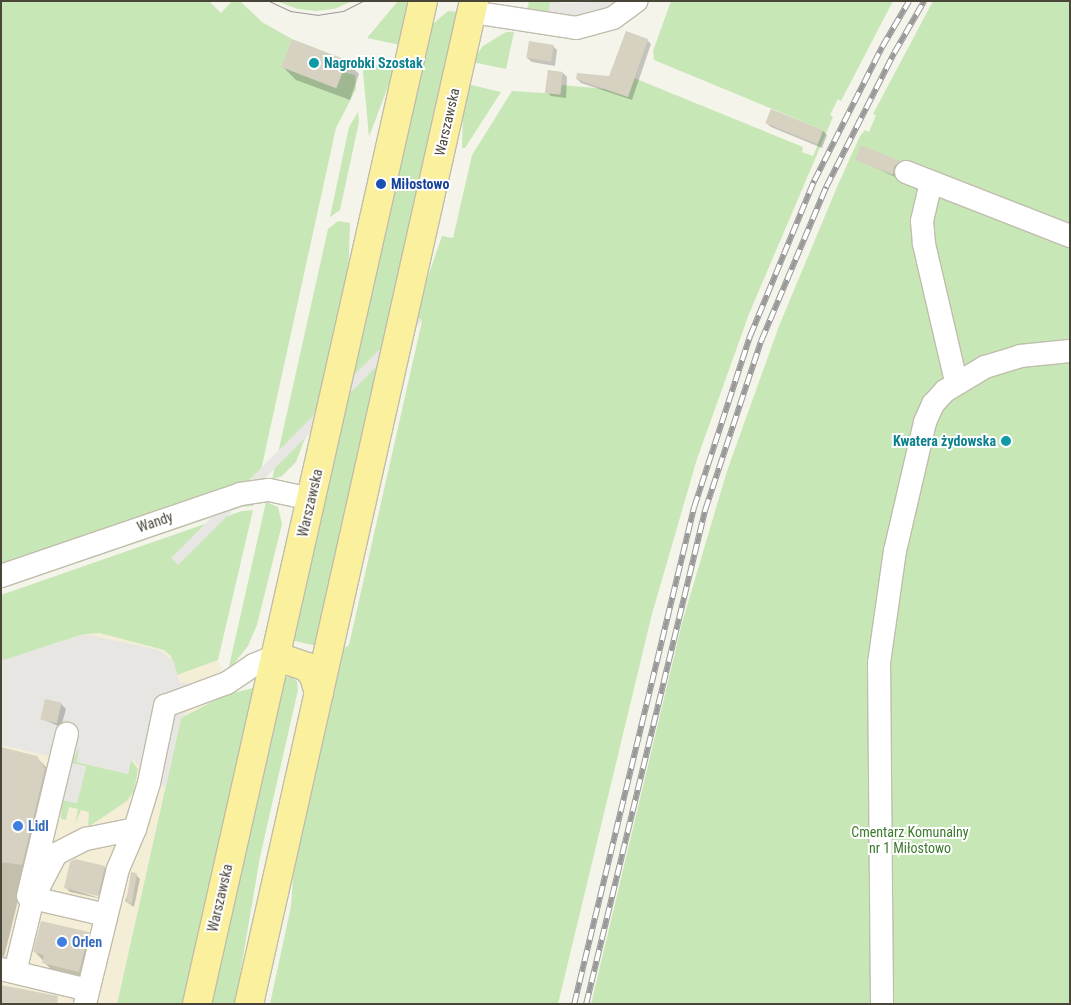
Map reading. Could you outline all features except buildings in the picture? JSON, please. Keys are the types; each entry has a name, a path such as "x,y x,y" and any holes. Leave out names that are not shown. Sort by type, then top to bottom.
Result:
{"main road":[{"name":"Warszawska","path":"197,1004 422,1"},
{"name":"Warszawska","path":"249,1004 473,7"},
{"path":"275,656 307,667 317,682 319,693"}],"street":[{"path":"473,7 576,28 613,18 636,1"},
{"path":"906,172 1070,236"},
{"path":"931,182 922,221 924,244 956,382"},
{"path":"882,1004 878,680 883,618 925,422 933,404 956,382 985,367 1020,356 1070,351"},
{"name":"Wandy","path":"1,576 240,494 269,490 311,499"},
{"path":"135,829 86,839 56,854 33,898 8,971 87,997 118,869 135,829 165,706 227,683 254,665 275,656"},
{"path":"67,734 28,896 106,915"}],"shaded area":[{"path":"551,1 565,3 621,1 580,18 548,13"},
{"path":"415,314 422,321 178,565 171,558"},
{"path":"99,633 164,650 171,655 177,675 218,660 227,683 225,695 181,718 117,1004 45,1004 46,994 1,985 1,661 81,635"},
{"name":"Lidl","path":"85,634 159,650 174,662 179,682 192,684 185,715 181,718 166,787 137,781 139,767 135,761 131,760 128,774 77,762 79,747 71,763 86,766 77,803 62,800 54,757 1,745 1,661"}],"green space":[{"path":"1,1 209,1 221,13 232,1 240,1 262,22 292,39 282,67 336,88 342,72 355,75 356,89 336,128 258,484 1,563"},
{"path":"276,1 353,1 334,9 316,11 298,9"},
{"path":"398,1 410,1 400,45 367,38"},
{"path":"529,1 551,1 548,13 527,10"},
{"path":"671,1 893,1 841,101 838,99 830,115 833,117 749,314 697,459 652,614 558,1004 270,1004 291,906 295,850 339,651 349,645 422,321 415,314 442,236 453,238 472,155 512,91 561,94 562,85 605,89 628,97 634,78 803,147 802,152 813,156 821,137 823,130 654,60 653,51"},
{"name":"Cmentarz Komunalny nr 1 Miłostowo","path":"933,1 1070,1 1070,1004 591,1004 682,623 727,471 779,326 837,187 860,136 865,130 869,132 876,115 873,114"},
{"path":"448,11 460,12 317,646 291,640 428,28"},
{"path":"506,32 514,32 506,69 472,62 483,46"},
{"path":"362,61 395,68 369,137"},
{"path":"467,84 501,92 465,148 462,148 463,107"},
{"path":"358,112 359,122 340,210 330,217 349,127"},
{"path":"338,221 350,223 348,281 318,404 296,462 282,476 272,480 328,229"},
{"path":"255,498 253,506 242,507 1,589 1,584"},
{"path":"266,502 278,507 282,524 257,625 248,646 228,671"},
{"path":"253,510 218,660 177,675 171,656 164,650 99,633 81,635 1,661 1,595 242,511"},
{"path":"291,676 297,681 298,690 260,857 235,1004 208,1004 284,678"},
{"path":"257,687 186,1004 117,1004 181,718 225,695"},
{"path":"78,748 80,748 77,762 128,774 131,760 138,769 134,791 127,801 88,827 89,812 81,810 75,824 78,809 69,807 66,820 61,819 62,800 77,803 86,767 71,763"}],"tram line":[{"path":"269,1 290,11 317,15 343,11 363,1"}],"railway":[{"path":"574,1004 694,507 750,336 814,181 882,47 909,1"},
{"path":"586,1004 705,510 761,341 826,187 894,53 924,1"}],"place":[{"name":"Nagrobki Szostak","path":"314,63"},
{"name":"Miłostowo","path":"381,184"},
{"name":"Kwatera żydowska","path":"1006,441"},
{"name":"Lidl","path":"18,826"},
{"name":"Orlen","path":"62,942"}]}
